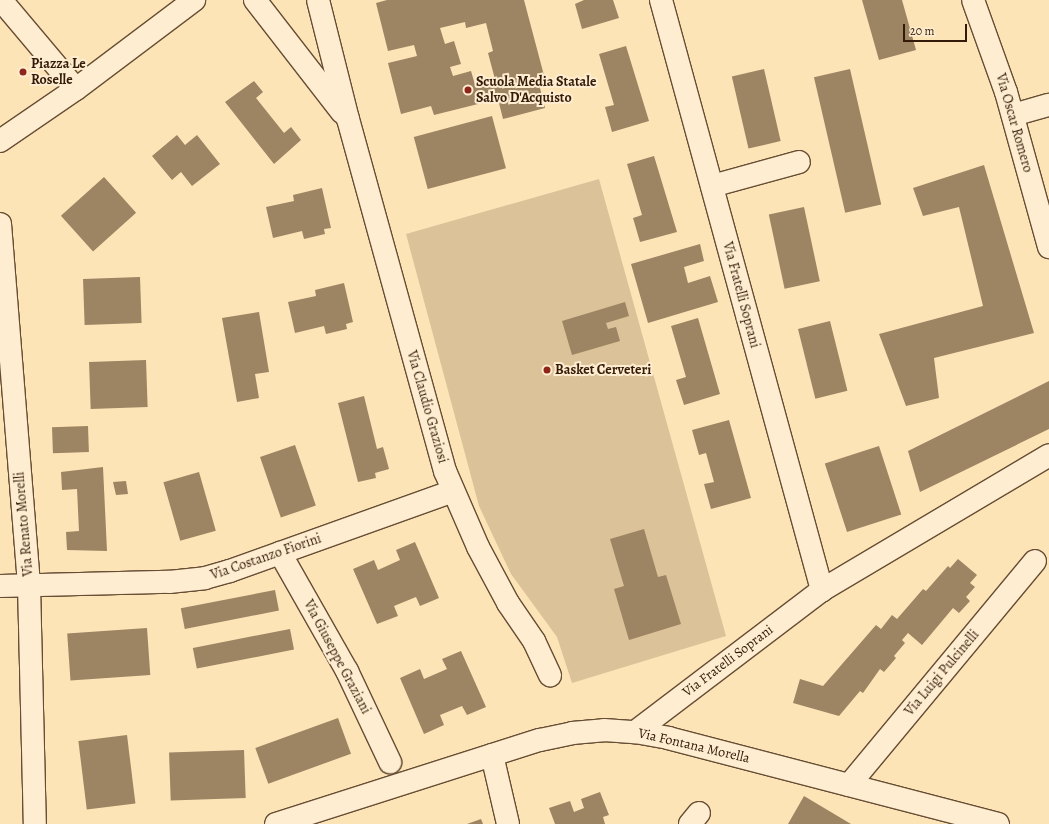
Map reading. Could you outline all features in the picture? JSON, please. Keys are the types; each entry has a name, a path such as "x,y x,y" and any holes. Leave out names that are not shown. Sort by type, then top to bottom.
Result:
{"street":[{"path":"1,0 76,89"},
{"path":"0,141 76,89 194,0"},
{"path":"255,0 348,119"},
{"name":"Via Claudio Graziosi","path":"318,0 348,119 434,438 453,491 489,569 534,641 550,676"},
{"name":"Via Fratelli Soprani","path":"661,0 822,590"},
{"name":"Via Oscar Romero","path":"973,0 991,45 1013,114 1049,247"},
{"path":"1013,114 1049,104"},
{"path":"712,186 798,162"},
{"name":"Via Renato Morelli","path":"0,224 29,585 35,824"},
{"name":"Via Fratelli Soprani","path":"635,732 822,590 1049,454"},
{"name":"Via Costanzo Fiorini","path":"0,586 192,580 230,571 453,491"},
{"name":"Via Giuseppe Graziani","path":"280,553 347,671 390,762"},
{"name":"Via Luigi Pulcinelli","path":"849,786 1035,561"},
{"name":"Via Fontana Morella","path":"276,824 492,754 572,733 635,732 686,742 998,824"},
{"path":"492,754 508,824"}],"shaded area":[{"name":"Basket Cerveteri","path":"599,179 726,636 572,683 557,637 511,574 479,506 406,234"}],"building":[{"path":"387,0 524,0 546,83 539,84 545,108 503,119 498,99 434,115 431,106 401,114 388,63 417,56 414,45 388,51 376,3","holes":["465,22 466,28 486,23 493,51 488,53 496,83 476,88 471,71 453,76 450,67 461,64 454,41 445,44 440,28"]},
{"path":"584,0 613,0 619,18 582,29 575,4"},
{"path":"862,0 902,0 916,50 879,60"},
{"path":"626,46 649,121 612,132 605,107 614,105 599,54"},
{"path":"764,69 781,141 748,149 732,76"},
{"path":"850,69 881,204 845,213 814,77"},
{"path":"254,81 263,92 256,98 284,133 291,127 301,140 274,164 225,102"},
{"path":"492,116 506,168 428,189 414,137"},
{"path":"177,135 185,145 197,135 220,164 192,186 181,172 172,180 152,156"},
{"path":"654,156 677,232 640,242 633,218 642,215 627,164"},
{"path":"984,165 1034,333 934,358 939,398 906,406 879,334 983,306 959,207 923,216 913,188"},
{"path":"104,177 136,213 93,251 61,216"},
{"path":"322,188 331,228 324,229 325,234 304,239 302,231 273,238 266,207 294,201 293,195"},
{"path":"804,207 820,281 785,289 769,214"},
{"path":"700,244 704,261 684,267 688,283 710,276 718,302 648,323 631,264"},
{"path":"140,277 142,323 85,325 83,279"},
{"path":"344,283 353,322 346,324 347,329 326,334 324,326 295,333 288,302 316,296 315,290"},
{"path":"625,302 629,316 606,323 608,329 616,327 620,341 572,355 562,321"},
{"path":"259,312 269,372 255,374 259,398 237,402 222,318"},
{"path":"698,318 720,394 684,405 676,380 686,377 671,326"},
{"path":"830,321 847,391 815,399 798,329"},
{"path":"146,360 148,407 91,409 89,362"},
{"path":"1049,381 1049,429 920,492 908,451"},
{"path":"364,396 377,449 383,447 389,469 375,473 376,478 358,482 338,403"},
{"path":"729,420 751,498 711,509 704,484 714,482 706,453 699,455 692,430"},
{"path":"88,426 89,452 53,453 52,427"},
{"path":"295,445 316,506 281,518 260,457"},
{"path":"879,446 901,514 847,532 825,464"},
{"path":"103,467 107,551 67,550 66,532 79,531 77,489 62,490 61,472"},
{"path":"199,472 216,531 180,541 163,482"},
{"path":"126,481 128,494 116,495 113,482"},
{"path":"644,529 658,577 666,575 681,624 629,640 614,589 624,586 610,539"},
{"path":"415,542 439,598 420,606 416,597 394,606 398,616 377,624 353,569 374,560 378,570 400,560 396,550"},
{"path":"958,559 977,575 970,583 975,587 966,597 970,601 959,613 953,608 922,645 908,633 902,640 905,643 894,656 896,658 884,672 880,669 863,693 860,691 839,716 793,703 800,679 823,686 876,625 881,629 892,615 897,619 923,589 926,591 948,566 950,568"},
{"path":"275,590 279,611 185,629 181,608"},
{"path":"147,628 150,675 70,680 67,634"},
{"path":"290,629 294,650 197,669 193,648"},
{"path":"461,651 486,707 467,715 462,706 440,715 444,725 424,734 400,678 420,669 424,679 447,669 442,659"},
{"path":"338,718 351,754 268,784 255,748"},
{"path":"127,735 135,803 87,809 78,741"},
{"path":"244,750 246,798 171,801 169,753"},
{"path":"600,792 609,815 603,817 605,824 555,824 549,808 570,801 574,812 584,808 581,799"},
{"path":"804,796 851,824 788,824"},
{"path":"481,819 483,824 467,824"}],"place":[{"name":"Piazza Le Roselle","path":"23,72"},
{"name":"Scuola Media Statale Salvo D'Acquisto","path":"468,90"},
{"name":"Basket Cerveteri","path":"547,370"}]}
